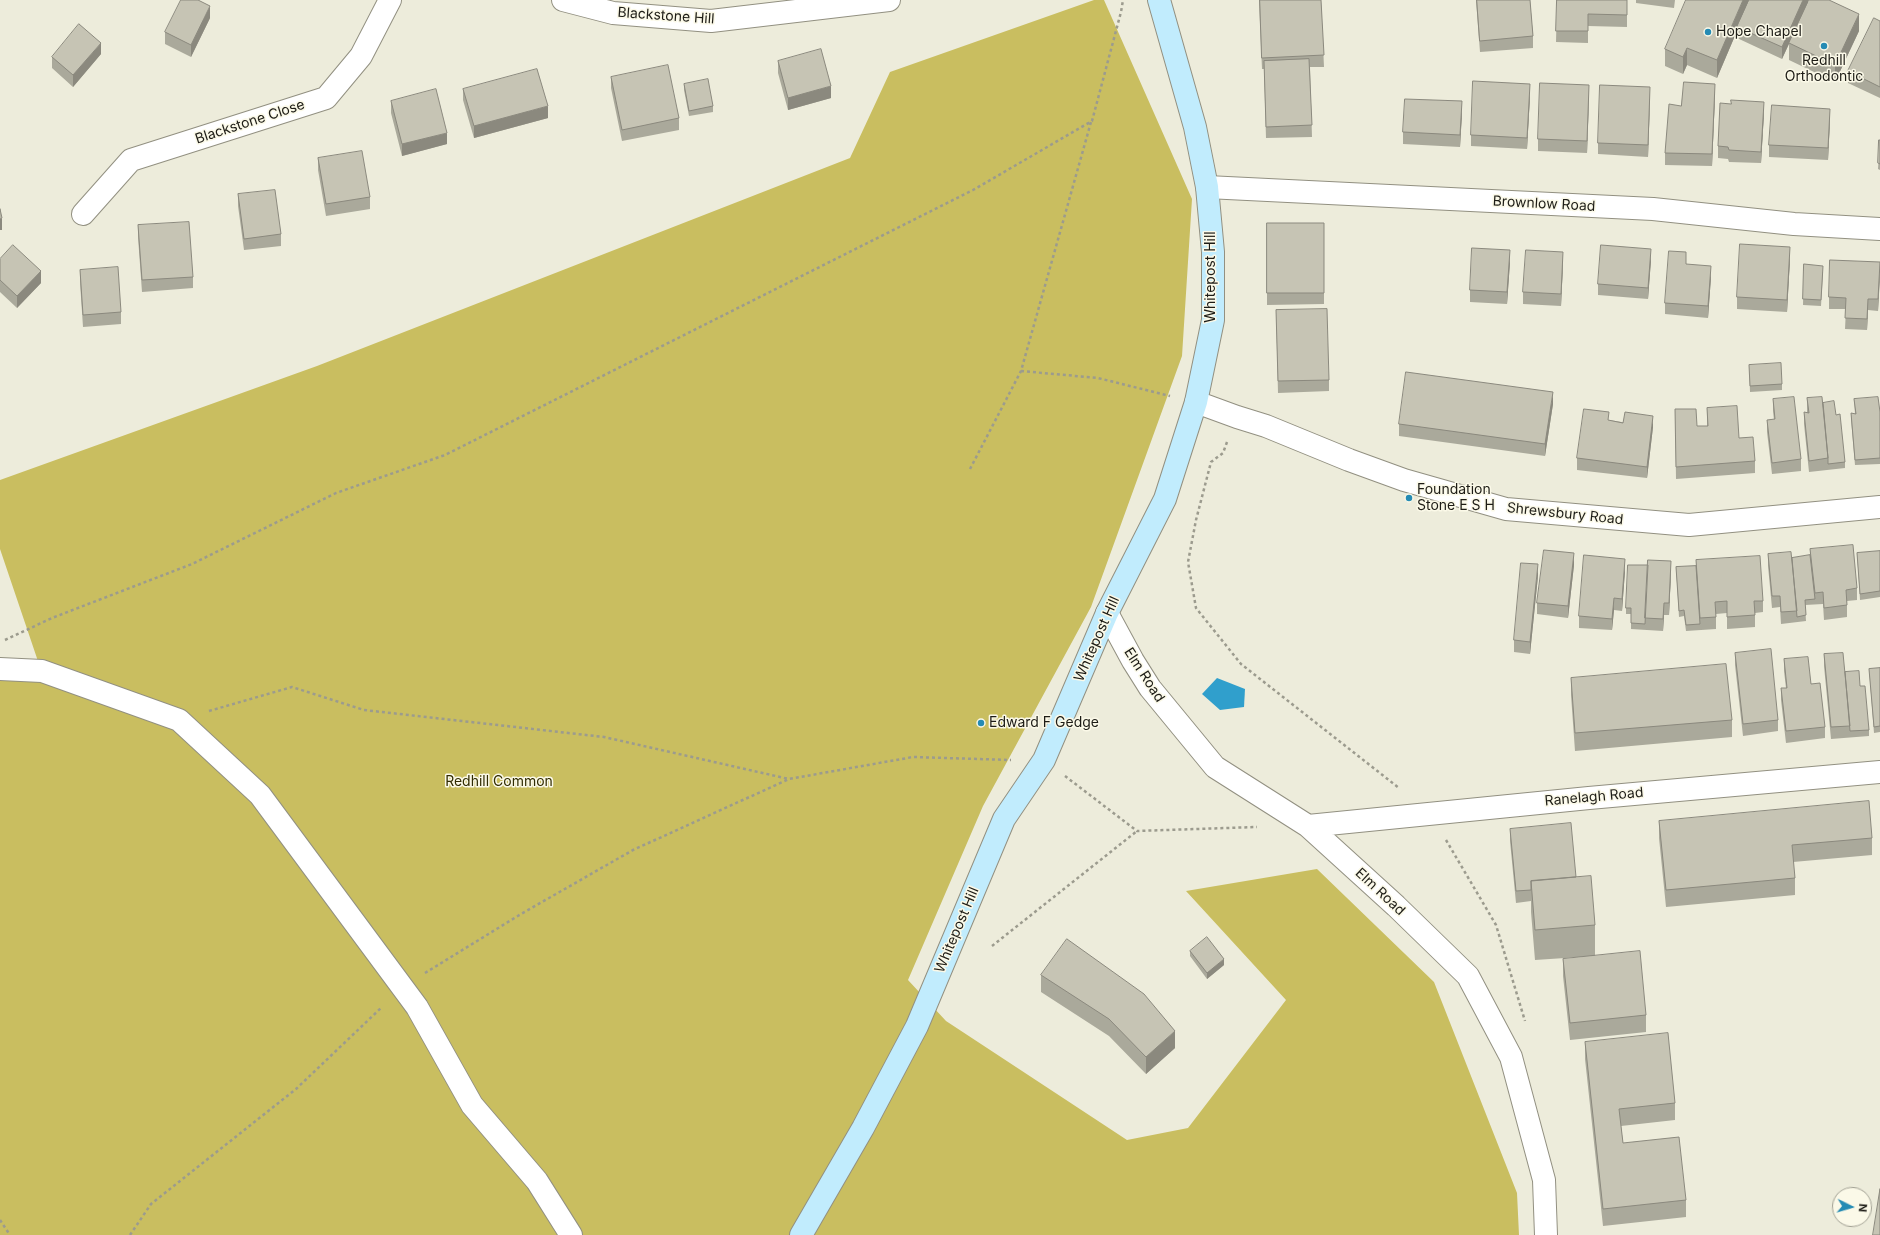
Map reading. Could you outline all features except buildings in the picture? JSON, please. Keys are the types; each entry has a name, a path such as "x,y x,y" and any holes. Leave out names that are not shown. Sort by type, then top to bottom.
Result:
{"street":[{"name":"Blackstone Close","path":"83,214 131,160 326,98 361,56 390,0"},
{"name":"Blackstone Hill","path":"563,0 613,13 711,21 889,0"},
{"name":"Whitepost Hill","path":"801,1235 863,1128 917,1026 1004,819 1044,760 1107,613 1165,499 1196,402 1213,320 1213,252 1207,187 1194,127 1159,0"},
{"name":"Brownlow Road","path":"1207,187 1653,209 1794,224 1880,229"},
{"name":"Shrewsbury Road","path":"1196,402 1266,426 1349,460 1404,480 1506,509 1689,525 1880,507"},
{"name":"Elm Road","path":"1107,613 1133,661 1150,688 1215,767 1308,826 1396,906 1468,976 1511,1057 1544,1180 1546,1235"},
{"path":"0,669 42,671 179,720 260,795 417,1006 472,1105 537,1181 571,1235"},
{"name":"Ranelagh Road","path":"1308,826 1431,813 1880,772"}],"path":[{"path":"970,469 1021,371 1092,121 1123,0"},
{"path":"0,643 52,618 192,564 336,493 445,456 973,190 1092,121"},
{"path":"1021,371 1098,378 1196,402"},
{"path":"1237,417 1223,453 1212,462 1196,520 1188,562 1196,608 1240,664 1431,813 1496,925 1526,1026"},
{"path":"130,1235 151,1204 296,1089 402,987 521,914 634,850 789,779 604,737 364,710 292,687 179,720"},
{"path":"992,946 1137,831"},
{"path":"0,1220 10,1235"}],"green space":[{"name":"Redhill Common","path":"1094,0 1104,0 1192,199 1182,356 1091,607 983,806 908,980 946,1021 1127,1140 1188,1128 1286,1000 1186,891 1317,869 1434,982 1517,1193 1519,1235 0,1235 0,679 43,676 0,549 0,480 317,366 850,158 890,72"}],"water":[{"path":"1217,678 1245,689 1244,707 1220,710 1202,694"}],"place":[{"name":"Hope Chapel","path":"1708,32"},
{"name":"Redhill Orthodontic","path":"1824,46"},
{"name":"Foundation Stone E S H","path":"1409,498"},
{"name":"Edward F Gedge","path":"981,723"}]}
